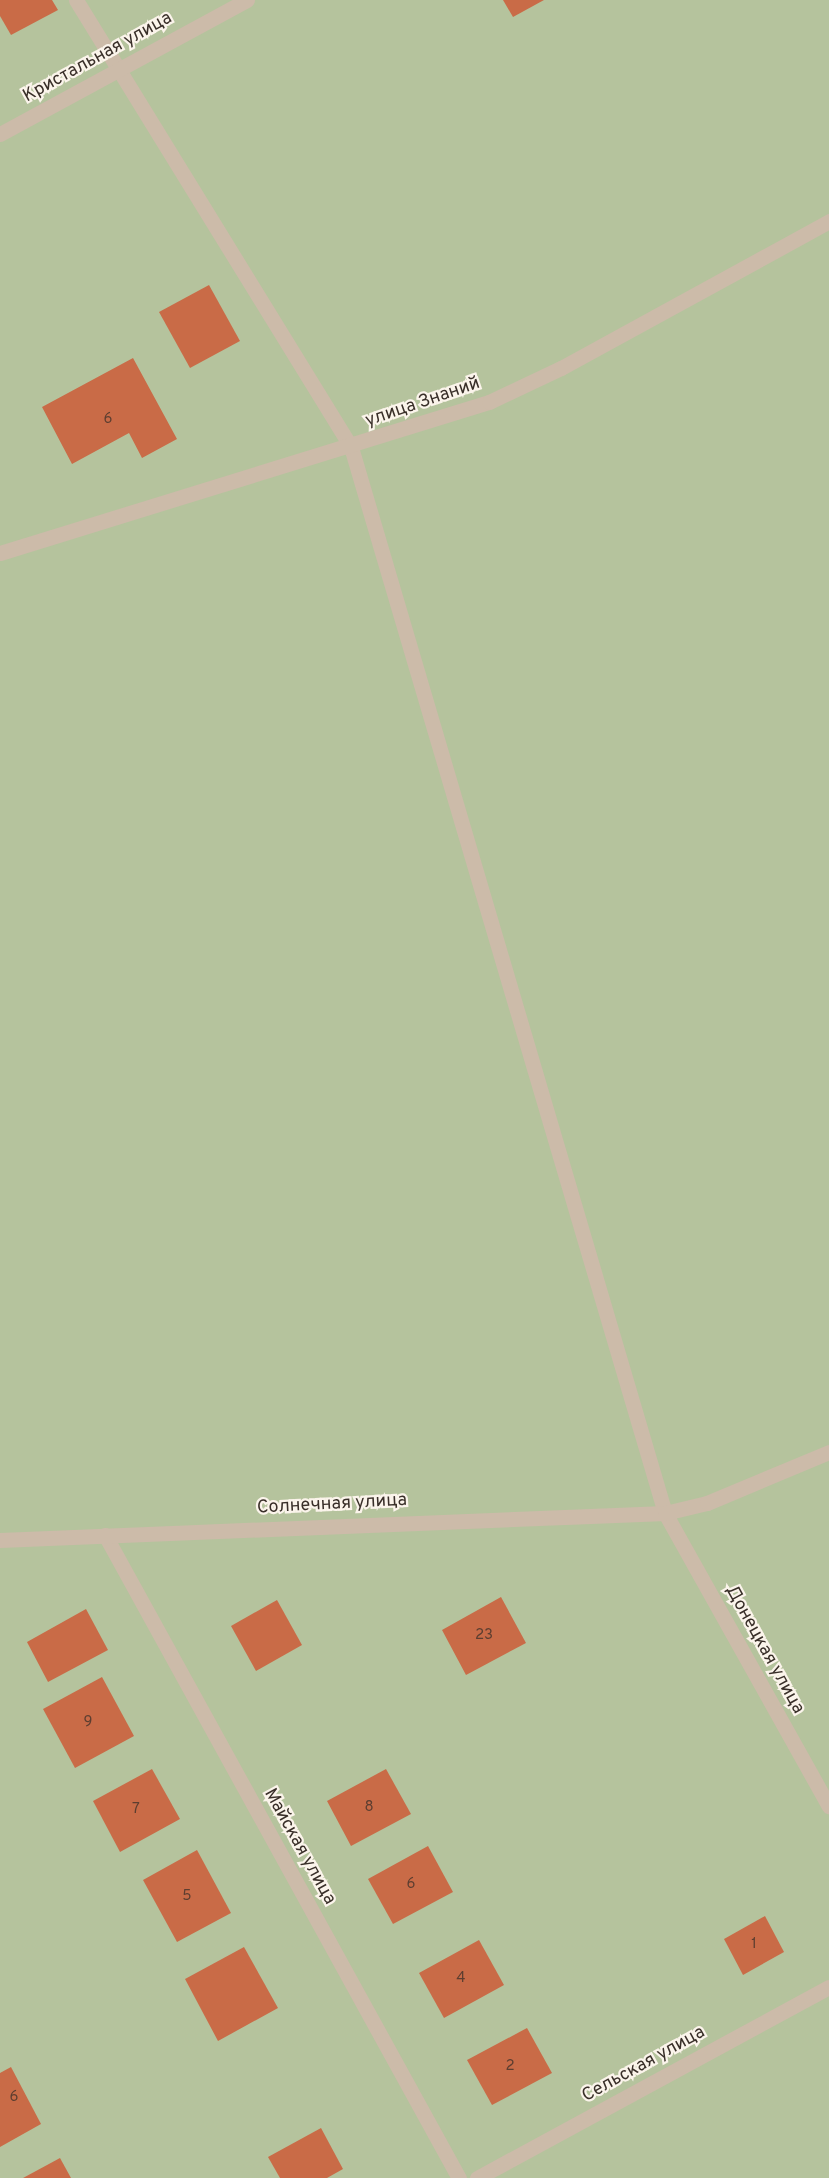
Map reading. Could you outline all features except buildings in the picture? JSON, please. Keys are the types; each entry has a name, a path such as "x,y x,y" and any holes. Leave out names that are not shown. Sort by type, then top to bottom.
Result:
{"street":[{"name":"Донецкая улица","path":"76,0 351,447 665,1513 829,1806"},
{"name":"Кристальная улица","path":"0,134 247,0"},
{"name":"улица Знаний","path":"0,553 454,415 523,386 829,221"},
{"name":"Солнечная улица","path":"0,1540 665,1513 707,1503 829,1452"},
{"name":"Майская улица","path":"105,1535 459,2178"},
{"name":"Сельская улица","path":"477,2178 829,1987"}],"green space":[{"path":"0,0 829,0 829,2178 0,2178"}]}
